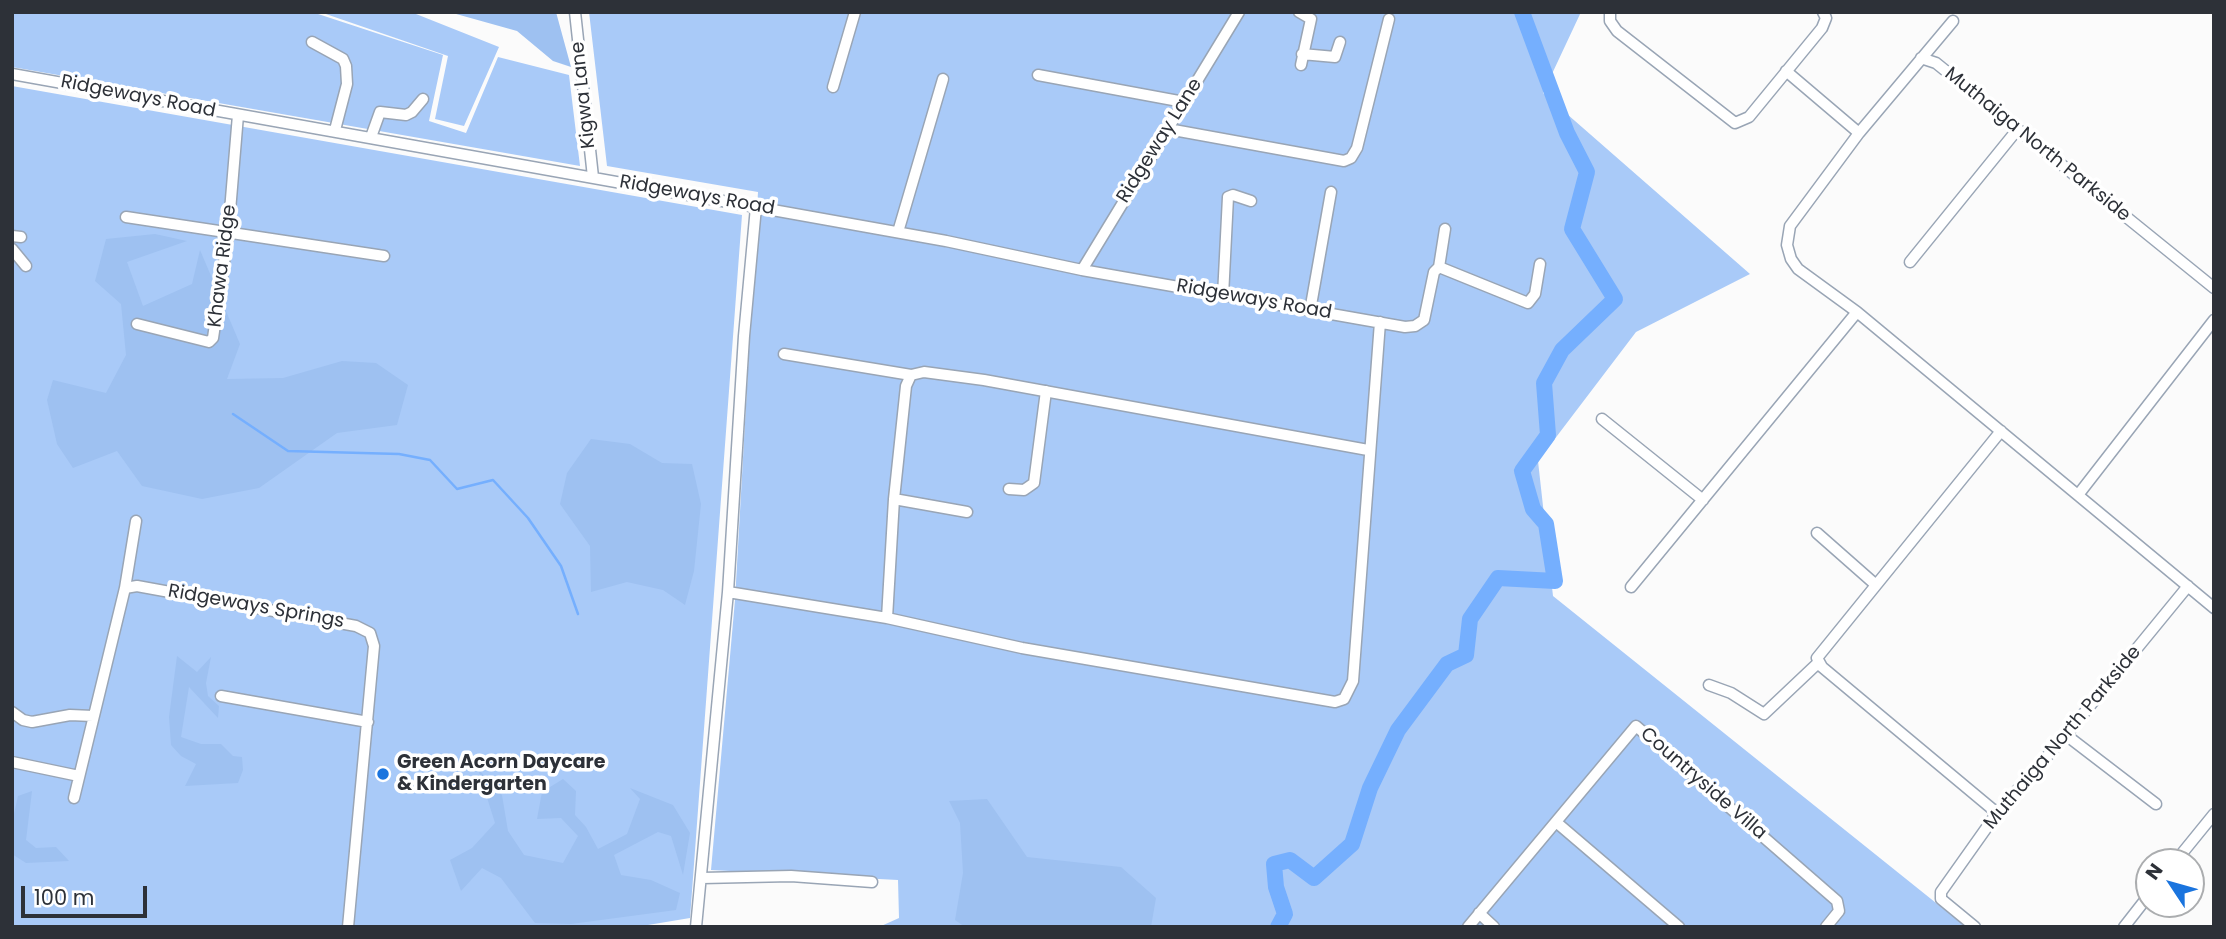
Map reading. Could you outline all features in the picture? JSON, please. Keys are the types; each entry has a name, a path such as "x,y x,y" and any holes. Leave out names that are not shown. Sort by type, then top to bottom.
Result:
{"street":[{"name":"Kigwa Lane","path":"575,12 593,177"},
{"path":"833,87 855,12"},
{"name":"Ridgeway Lane","path":"1082,270 1239,12"},
{"path":"1299,12 1314,15 1301,60 1335,57 1340,42"},
{"path":"1610,12 1609,21 1617,31 1735,123 1749,117 1822,27 1826,18 1822,12"},
{"path":"1167,129 1343,161 1351,158 1357,148 1389,19"},
{"path":"1921,58 1953,21"},
{"path":"312,42 343,59 346,66 347,84 335,130"},
{"name":"Muthaiga North Parkside","path":"2214,288 1936,63 1921,58 1859,133 1790,226 1787,244 1798,269 1857,312 2214,608"},
{"path":"1787,71 1859,133"},
{"name":"Ridgeways Road","path":"12,74 898,232 1082,270 1405,327 1415,326 1424,320 1434,272 1439,267"},
{"path":"1038,75 1184,102"},
{"path":"898,232 943,79"},
{"path":"371,137 380,113 406,115 423,99"},
{"name":"Khawa Ridge","path":"136,324 209,342 213,338 228,234 238,115"},
{"path":"1910,262 2017,130"},
{"path":"1310,311 1331,192"},
{"path":"1223,296 1228,197 1251,201"},
{"path":"696,927 728,592 744,336 756,207"},
{"path":"126,217 384,256"},
{"path":"1445,229 1439,267 1528,303 1535,294 1540,264"},
{"path":"12,249 26,266"},
{"path":"1631,587 1857,312"},
{"path":"2078,495 2214,320"},
{"path":"728,592 887,618 1022,648 1339,701 1348,695 1353,681 1368,450 1380,322"},
{"path":"784,354 911,375 924,372 1046,391 1368,450"},
{"path":"887,618 894,499 906,386 911,375"},
{"path":"1009,489 1024,490 1034,483 1046,391"},
{"path":"1602,419 1703,499"},
{"path":"1709,685 1731,693 1764,714 1818,661 2001,431"},
{"path":"894,499 967,512"},
{"path":"74,797 125,588 136,521"},
{"path":"1817,533 1876,585"},
{"name":"Ridgeways Springs","path":"125,588 137,586 366,629 374,646 348,927"},
{"name":"Muthaiga North Parkside","path":"1975,927 1941,899 1941,892 1997,813 2066,735 2188,586"},
{"path":"1818,661 1997,813"},
{"path":"221,696 368,722"},
{"path":"12,712 23,720 32,722 70,715 93,716"},
{"name":"Countryside Villa","path":"1468,927 1636,726 1840,906 1826,927"},
{"path":"2066,735 2155,804"},
{"path":"12,762 79,776"},
{"path":"2186,848 2214,814"},
{"path":"1556,822 1679,927"},
{"path":"702,878 791,876 872,882"},
{"path":"1479,913 1494,927"},
{"path":"2124,927 2135,913"}],"shaded area":[{"path":"12,12 312,12 443,55 429,121 466,133 498,57 569,75 580,166 12,67"},
{"path":"320,12 411,12 499,47 464,126 435,119 448,56"},
{"path":"449,12 556,12 571,67 553,61 517,31"},
{"path":"589,12 1581,12 1543,93 1750,274 1636,332 1538,461 1553,596 1966,927 879,927 899,918 898,880 711,870 735,600 758,192 607,166"},
{"path":"12,86 742,215 690,918 636,927 12,927"},
{"path":"155,234 187,241 127,262 143,306 192,284 200,250 240,344 227,379 283,378 342,361 376,363 408,385 397,425 337,433 259,488 202,499 142,486 117,451 73,468 57,444 47,400 53,380 106,393 126,355 121,304 95,281 106,239"},
{"path":"591,439 630,444 662,463 692,464 701,504 694,571 685,605 663,590 627,582 591,592 590,546 560,504 567,473"},
{"path":"177,656 197,672 211,657 206,683 208,696 219,706 218,718 189,687 181,737 201,744 221,744 233,756 242,757 243,770 238,783 185,786 196,764 181,756 171,745 169,717"},
{"path":"478,769 502,795 508,831 524,855 563,863 578,836 561,818 537,819 542,792 563,779 576,791 575,815 586,827 598,849 627,834 640,799 630,788 673,805 690,833 683,875 671,836 658,832 614,855 621,875 651,880 680,893 676,910 571,924 535,923 501,878 482,868 461,891 450,860 472,848 495,823"},
{"path":"32,791 26,840 36,848 56,847 69,861 26,863 12,854 12,823 18,796"},
{"path":"987,799 1027,857 1121,867 1156,898 1151,927 965,927 955,920 963,873 960,823 949,801"}],"waterway":[{"path":"1278,927 1285,914 1276,887 1274,864 1290,860 1314,878 1352,844 1370,788 1398,730 1447,664 1466,655 1470,619 1498,578 1555,581 1546,524 1533,509 1522,471 1548,435 1544,383 1562,350 1615,299 1572,229 1587,172 1567,133 1522,12"},
{"path":"233,414 288,451 399,454 430,460 457,489 493,480 528,518 561,566 578,614"}],"place":[{"name":"Green Acorn Daycare & Kindergarten","path":"383,774"}]}
